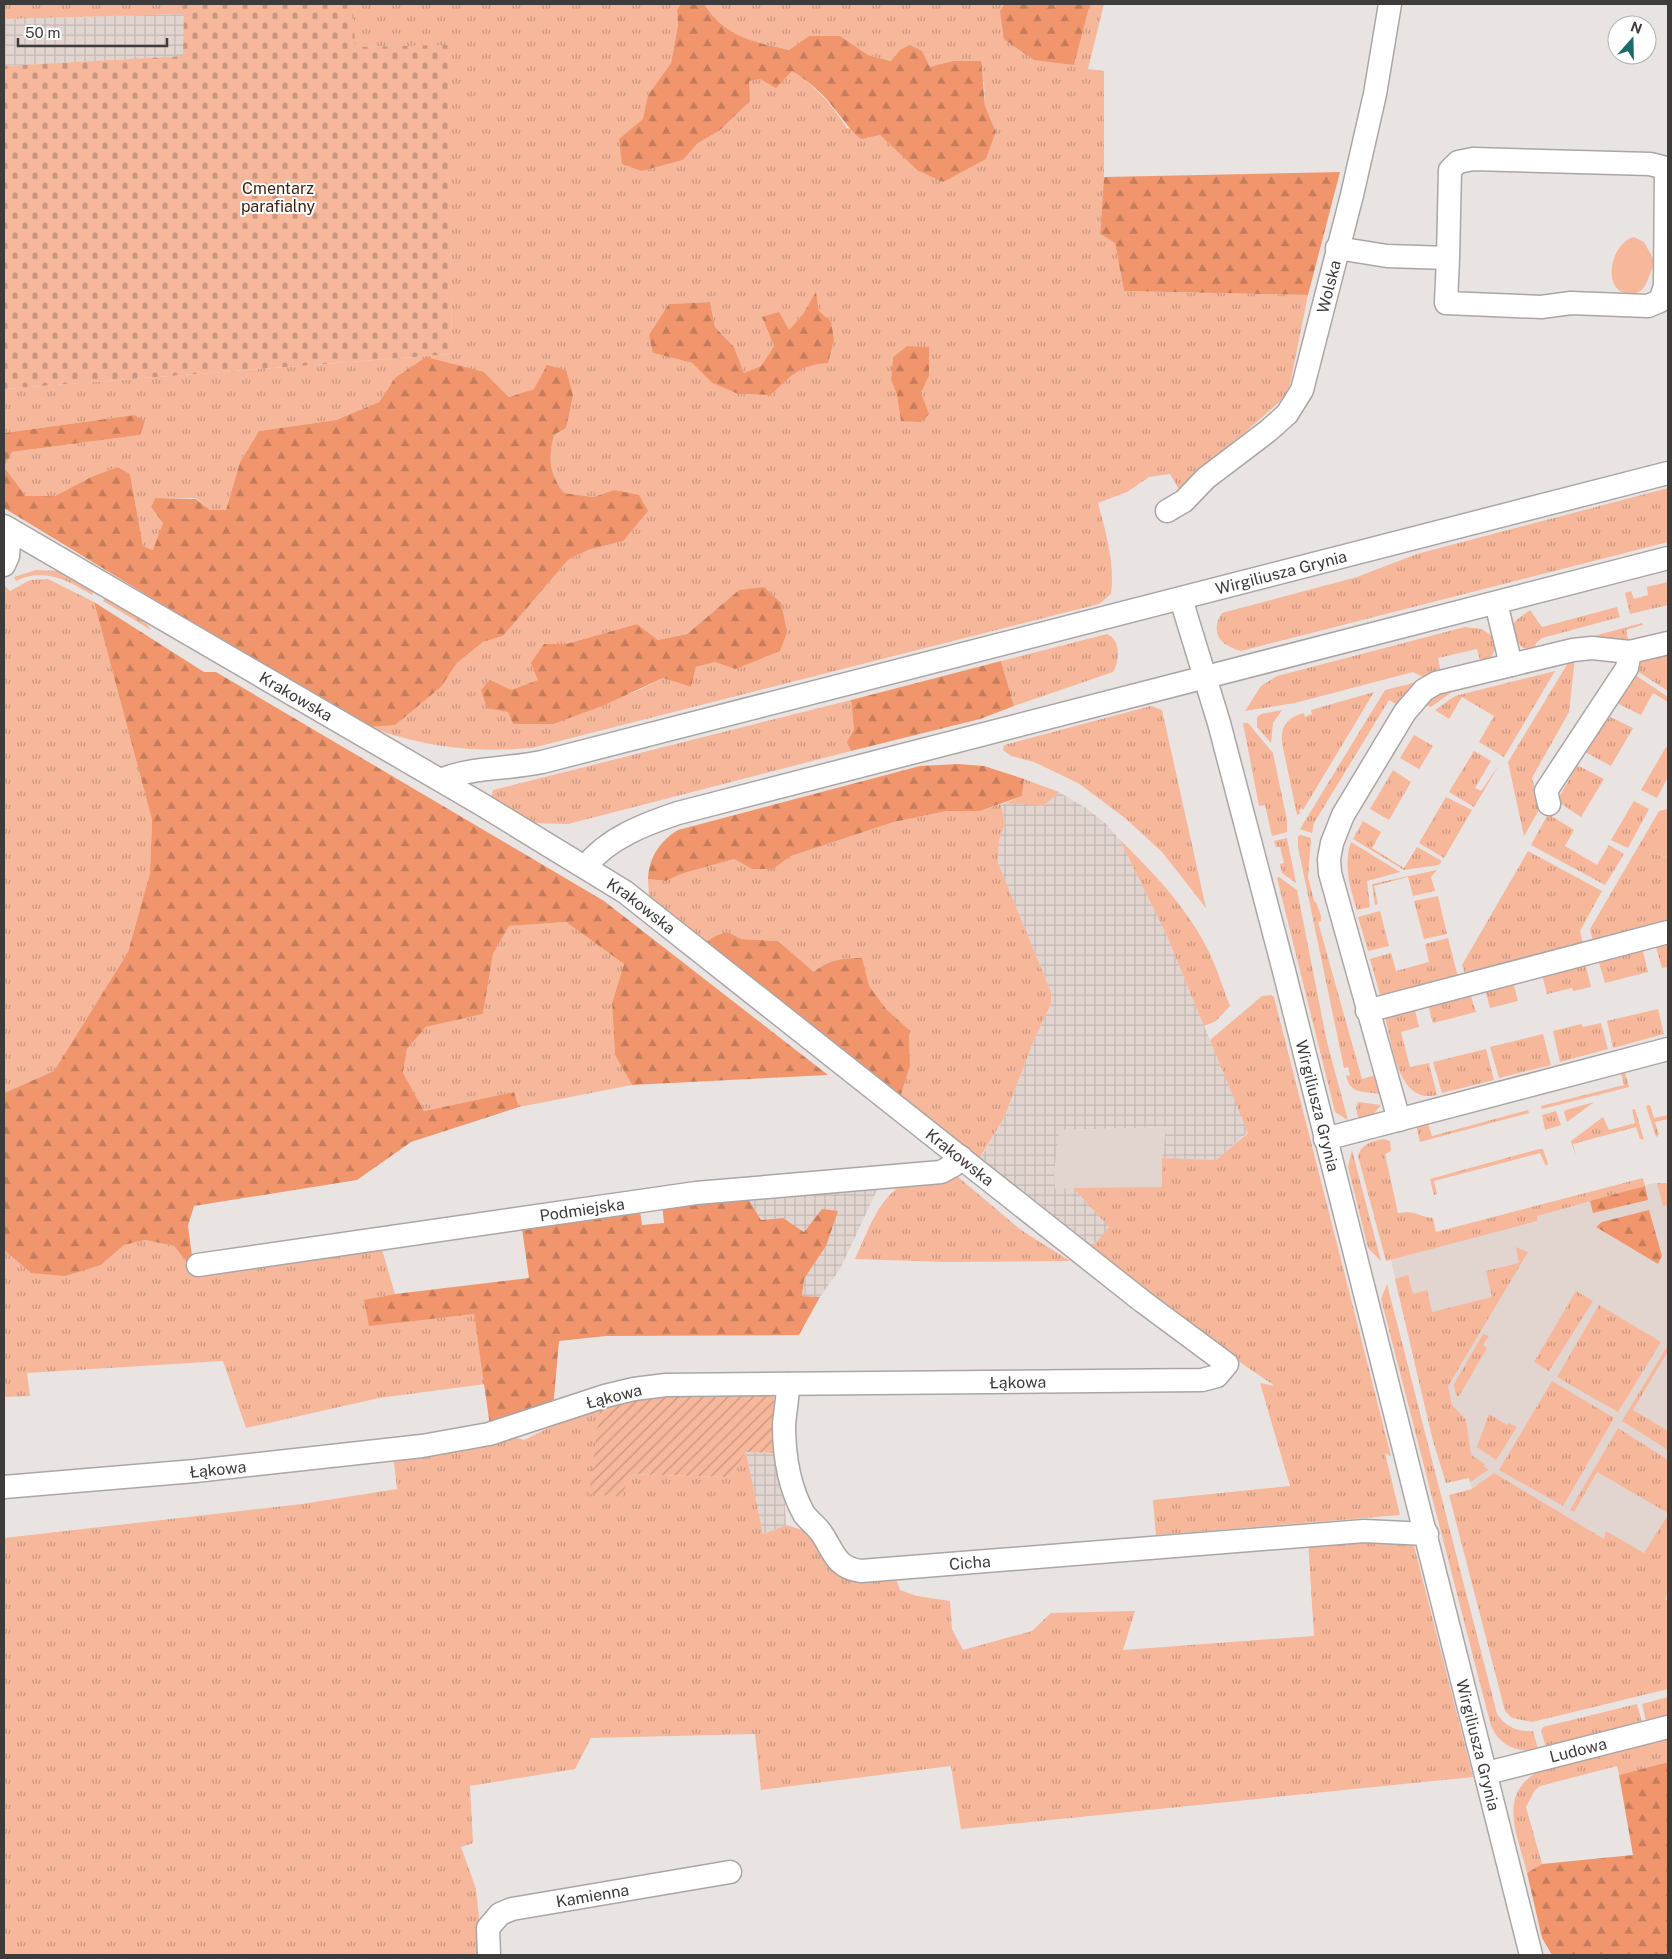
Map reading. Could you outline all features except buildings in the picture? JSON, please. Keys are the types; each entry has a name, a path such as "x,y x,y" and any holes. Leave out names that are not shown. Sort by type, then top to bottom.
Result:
{"street":[{"name":"Wolska","path":"1167,511 1184,501 1206,478 1268,432 1287,414 1302,390 1316,341 1373,103 1390,4"},
{"path":"1473,160 1650,164 1666,168 1665,286 1660,301 1648,306 1571,303 1541,307 1446,302 1448,258 1450,170 1458,162 1473,160"},
{"path":"1337,248 1387,256 1448,258"},
{"name":"Wirgiliusza Grynia","path":"441,780 461,773 507,769 534,764 1668,473"},
{"path":"4,565 8,556 6,530"},
{"name":"Krakowska","path":"6,530 441,780 586,866 625,892 1142,1301 1227,1364"},
{"path":"586,866 602,849 657,820 922,749 1668,558"},
{"name":"Wirgiliusza Grynia","path":"1181,599 1206,677 1284,971 1487,1773 1531,1955"},
{"path":"1496,603 1511,665"},
{"path":"1399,1120 1330,873 1329,859 1336,831 1405,712 1424,690 1436,683 1581,648 1630,652 1668,643"},
{"path":"1549,804 1546,791 1627,668 1630,652"},
{"path":"1367,1011 1668,932"},
{"path":"1325,1139 1668,1049"},
{"name":"Podmiejska","path":"198,1265 696,1193 941,1172 954,1165 961,1157"},
{"name":"Łąkowa","path":"4,1487 204,1470 422,1446 488,1434 605,1396 634,1389 666,1385 1202,1380 1217,1376 1227,1364"},
{"name":"Cicha","path":"788,1384 784,1424 791,1486 805,1515 821,1533 834,1556 848,1569 861,1571 1364,1530 1427,1534"},
{"name":"Ludowa","path":"1487,1773 1668,1726"},
{"name":"Kamienna","path":"489,1955 488,1928 500,1914 512,1909 730,1872"}],"shaded area":[{"path":"184,14 184,56 4,66 4,19"},
{"path":"1059,792 1086,808 1105,823 1120,840 1167,936 1248,1132 1216,1160 1162,1158 1166,1127 1060,1130 1054,1172 1055,1189 1073,1188 1109,1227 1092,1247 980,1159 1004,1118 1034,1040 1051,1004 1051,992 998,863 999,840 1005,824 1001,804 1017,802 1044,806"},
{"path":"1166,1127 1162,1158 1162,1187 1055,1190 1054,1172 1060,1130"},
{"path":"1654,1183 1668,1185 1668,1657 1523,1671 1469,1478 1446,1483 1433,1441 1390,1256"},
{"path":"878,1188 840,1269 820,1297 802,1296 804,1279 826,1246 822,1209 804,1232 783,1218 761,1220 747,1197"},
{"path":"746,1452 774,1453 785,1504 786,1525 763,1534"}],"green space":[{"path":"4,4 184,4 184,14 4,19"},
{"name":"Cmentarz parafialny","path":"184,4 353,4 355,47 448,45 452,354 4,389 4,66 183,56"},
{"path":"353,4 681,4 677,10 678,25 671,63 648,95 644,119 619,139 642,171 683,160 698,143 719,131 733,115 749,81 792,71 822,96 847,128 880,135 917,170 986,159 996,132 985,106 984,82 954,61 930,68 922,51 900,50 892,61 868,55 839,36 809,36 789,50 763,44 730,31 712,15 704,4 1004,4 1000,11 1074,65 1090,4 1104,4 1088,69 1104,71 1104,177 1100,234 1115,243 1124,291 1308,295 1288,394 1180,491 1170,474 1149,477 1127,492 1098,503 1109,548 1112,571 1111,594 1099,604 532,748 489,750 449,747 429,744 368,727 395,724 441,687 457,663 483,642 503,636 568,560 588,550 623,541 614,490 594,497 564,493 559,486 551,466 551,451 554,435 566,428 534,389 509,397 484,372 395,378 379,402 336,420 259,431 240,462 226,510 210,510 196,498 155,498 151,507 163,523 154,550 143,546 130,474 118,467 93,476 55,496 26,496 4,467 12,452 140,435 134,415 4,433 4,389 452,354 447,46 354,47","holes":["816,293 819,311 813,363 789,376 771,395 738,394 712,383 692,363 653,353 669,304 710,302 715,327 734,347 744,373 761,366 774,346 762,317 789,330 803,314","907,346 929,348 929,376 921,393 902,421 897,395 891,380 893,357","739,590 735,669 715,662 696,667 691,687 663,678 635,692 513,724 508,712 511,690 539,680 544,644 566,644 637,624 658,640 687,634"]},
{"path":"681,4 704,4 712,15 730,31 763,44 789,50 809,36 840,36 868,55 891,61 900,50 910,45 922,51 930,67 953,61 981,61 985,106 996,132 986,159 943,182 917,170 880,135 861,139 820,92 792,71 776,88 760,79 749,81 750,101 719,131 698,143 683,160 642,171 622,164 619,139 643,119 648,95 671,63 678,25 677,10"},
{"path":"1004,4 1090,4 1074,65 1034,60 1004,39 1000,11"},
{"path":"1340,172 1308,295 1124,291 1115,243 1100,234 1104,177"},
{"path":"1634,237 1644,242 1655,262 1643,288 1631,294 1621,292 1615,286 1612,277 1612,267 1614,257 1619,248 1626,241"},
{"path":"816,292 819,311 831,322 834,340 828,363 803,369 790,377 771,395 738,394 712,383 692,363 653,353 649,335 669,304 710,302 715,327 734,347 744,373 761,366 774,346 762,317 779,312 789,330 803,314"},
{"path":"907,346 929,347 929,376 921,393 929,414 921,422 901,421 897,395 891,380 893,357"},
{"path":"426,357 484,372 509,397 534,389 547,365 566,370 573,395 566,428 554,435 551,451 551,466 559,486 564,493 594,497 614,490 639,495 648,511 623,541 588,550 568,560 503,636 483,642 457,663 441,687 395,725 368,727 303,690 4,508 4,467 26,496 55,496 93,476 118,467 130,474 143,546 153,550 163,523 151,507 155,498 196,499 210,510 226,510 240,462 259,431 336,420 379,402 395,378"},
{"path":"134,415 145,421 140,435 12,452 4,467 4,433"},
{"path":"1668,488 1668,542 1241,651 1228,646 1219,638 1217,632 1218,620 1222,613 1357,577 1417,554"},
{"path":"36,570 58,571 94,589 92,595 55,577 36,575 16,581 14,577"},
{"path":"48,579 94,602 152,820 150,873 128,952 54,1071 4,1093 4,585 10,591 30,580"},
{"path":"1668,582 1668,605 1630,614 1625,593 1631,591 1634,599 1648,595 1647,587"},
{"path":"764,587 781,603 787,632 780,651 735,669 715,662 696,667 691,687 663,678 602,706 553,724 513,724 508,712 487,708 481,690 490,680 511,690 538,680 531,663 544,644 566,644 637,624 658,640 687,634 739,590"},
{"path":"106,596 142,617 151,630 103,601"},
{"path":"94,602 204,672 216,672 604,901 828,1075 632,1085 615,1055 612,1003 624,964 566,922 509,926 493,954 483,1014 426,1027 407,1049 403,1073 424,1111 514,1092 519,1107 411,1142 357,1180 194,1206 188,1226 194,1271 174,1246 145,1240 124,1245 101,1265 65,1276 31,1273 4,1250 4,1093 54,1071 128,952 150,873 152,820"},
{"path":"1617,607 1620,617 1542,638 1536,643 1535,650 1523,648 1514,635 1515,621 1530,610 1542,627"},
{"path":"1642,623 1643,625 1626,630 1629,644 1575,641"},
{"path":"1465,627 1482,629 1492,636 1495,649 1490,660 1481,664 1477,649 1438,658 1441,673 1423,677 1413,672 1295,703 1245,711 1261,686 1277,676"},
{"path":"1107,634 1115,641 1118,651 1117,662 1113,672 1014,706 1001,661"},
{"path":"1668,649 1668,691 1634,669 1645,659"},
{"path":"1575,657 1569,712 1532,778 1540,808 1524,836 1508,762 1571,658"},
{"path":"1562,660 1558,666 1452,692 1431,707 1424,704 1431,696"},
{"path":"1001,661 1014,706 980,719 851,751 847,742 854,729 851,700"},
{"path":"1555,671 1504,757 1479,742 1494,716 1462,697 1449,719 1435,710 1455,696"},
{"path":"1632,673 1668,697 1668,702 1653,693 1641,715 1615,702"},
{"path":"1417,682 1401,707 1389,700 1314,823 1312,833 1300,829 1385,690"},
{"path":"1374,692 1303,810 1301,808 1299,812 1301,813 1297,815 1282,743 1282,732 1286,723 1298,715 1304,713 1305,717 1312,714 1311,710"},
{"path":"851,700 854,729 847,742 851,751 568,824 533,823 491,798 493,790"},
{"path":"1151,706 1162,710 1206,908 1162,852 1125,818 1078,783 1034,762 1011,756 1003,750 1004,745"},
{"path":"1282,710 1273,723 1271,743 1257,727 1257,717 1261,714"},
{"path":"1606,715 1633,728 1611,766 1585,752"},
{"path":"1243,723 1248,723 1273,753 1287,820 1287,832 1272,836 1265,805 1259,806"},
{"path":"1414,735 1433,746 1419,769 1400,758"},
{"path":"1666,747 1668,748 1668,777 1657,798 1641,790"},
{"path":"1474,751 1491,761 1475,788 1481,791 1499,765 1474,807 1449,792"},
{"path":"958,764 984,766 1024,779 1022,796 980,811 947,811 894,822 791,856 773,869 752,869 734,859 681,874 666,881 648,879 653,857 657,850 666,839 678,830 920,766"},
{"path":"1577,765 1604,779 1581,817 1557,801"},
{"path":"1393,770 1411,782 1389,820 1370,809"},
{"path":"1024,779 1059,792 1044,806 1005,803 1022,796"},
{"path":"1446,797 1472,810 1444,858 1419,843"},
{"path":"1634,801 1649,809 1628,848 1611,840"},
{"path":"1001,804 1005,824 999,840 998,863 1051,992 1051,1004 1034,1040 1004,1118 979,1159 901,1095 910,1066 909,1031 886,1009 868,986 862,958 836,960 825,964 814,972 778,941 741,939 728,932 717,935 706,942 649,898 648,879 666,881 681,874 734,859 752,869 773,869 791,856 894,822 947,811 980,811"},
{"path":"1668,809 1668,818 1663,821 1644,852 1668,857 1668,925 1594,945 1590,929 1659,811"},
{"path":"1548,814 1574,830 1565,846 1597,865 1609,845 1624,854 1605,885 1531,845"},
{"path":"1668,818 1668,857 1643,852 1663,821"},
{"path":"1363,821 1381,832 1372,848 1404,868 1417,847 1442,861 1439,865 1404,870 1353,839"},
{"path":"1298,836 1311,838 1308,877 1314,901 1321,916 1321,921 1318,922 1362,1079 1376,1075 1380,1094 1354,1089 1346,1076 1350,1075 1348,1067 1344,1068 1298,847"},
{"path":"1287,838 1296,883 1282,873 1280,864 1284,863 1280,847 1276,847 1274,841"},
{"path":"1120,840 1161,882 1185,912 1206,945 1230,1006 1216,1021 1204,1026 1167,936"},
{"path":"1351,842 1400,872 1367,881 1370,907 1357,910 1350,885 1348,868"},
{"path":"1528,851 1602,891 1580,931 1584,947 1467,980 1462,965"},
{"path":"1437,870 1431,877 1435,891 1413,896 1408,877 1374,886 1378,904 1375,905 1372,884"},
{"path":"1279,877 1297,890 1327,1042 1348,1120 1335,1112 1277,878"},
{"path":"1438,896 1447,934 1424,939 1414,901"},
{"path":"1380,911 1389,946 1368,951 1358,917"},
{"path":"566,922 624,964 612,1003 615,1055 632,1085 519,1107 514,1092 424,1111 403,1074 407,1049 426,1027 483,1014 493,954 509,926"},
{"path":"728,932 741,939 778,941 814,972 825,964 836,960 862,958 869,986 886,1009 909,1030 910,1066 901,1095 706,942 717,935"},
{"path":"1668,937 1668,967 1662,968 1654,940"},
{"path":"1448,938 1459,981 1384,997 1380,995 1370,959 1391,953 1396,971 1429,962 1425,944"},
{"path":"1641,943 1648,972 1605,983 1597,956"},
{"path":"1584,959 1591,987 1573,991 1572,988 1547,994 1541,971"},
{"path":"1512,978 1518,1001 1490,1008 1484,986"},
{"path":"1469,990 1476,1012 1433,1023 1427,1001"},
{"path":"1271,995 1274,997 1391,1456 1385,1453 1400,1515 1156,1535 1153,1500 1290,1486 1260,1383 1275,1386 1244,1365 1092,1247 1109,1227 1073,1188 1162,1187 1162,1158 1216,1160 1248,1133 1210,1040 1262,996"},
{"path":"1414,1006 1419,1027 1401,1032 1410,1067 1429,1063 1437,1095 1424,1096 1414,1091 1406,1082 1399,1070 1391,1043 1385,1018"},
{"path":"1658,1009 1664,1034 1613,1048 1607,1021"},
{"path":"1601,1023 1608,1049 1560,1062 1553,1031 1581,1024 1583,1027"},
{"path":"1543,1034 1551,1065 1499,1078 1490,1047"},
{"path":"1486,1049 1494,1080 1442,1093 1433,1062"},
{"path":"1620,1069 1624,1069 1629,1087 1542,1109 1541,1106 1624,1085"},
{"path":"1358,1102 1381,1105 1371,1117 1359,1122 1356,1108"},
{"path":"1594,1102 1567,1122 1564,1112 1566,1110"},
{"path":"1650,1105 1654,1118 1668,1115 1668,1119 1655,1122 1659,1135 1656,1137 1646,1106"},
{"path":"1635,1109 1644,1140 1640,1139 1636,1127 1573,1144 1576,1158 1571,1141 1603,1117 1609,1130 1635,1123 1632,1110"},
{"path":"1528,1110 1529,1113 1420,1142 1416,1125 1427,1121 1432,1136"},
{"path":"1556,1111 1561,1125 1545,1130 1542,1115"},
{"path":"1384,1139 1390,1141 1391,1151 1385,1154 1398,1213 1413,1213 1433,1218 1436,1232 1643,1178 1645,1186 1537,1216 1537,1221 1386,1261 1358,1156 1365,1146"},
{"path":"1543,1149 1548,1164 1546,1166 1540,1153 1434,1181 1437,1194 1434,1195 1430,1179"},
{"path":"1352,1150 1381,1261 1368,1248 1348,1167"},
{"path":"958,1177 1021,1230 1070,1261 945,1262 855,1259 876,1214 883,1203 900,1186 916,1180"},
{"path":"1657,1183 1668,1183 1668,1205 1663,1206"},
{"path":"1645,1186 1648,1200 1593,1213 1590,1201"},
{"path":"747,1197 761,1220 783,1218 804,1232 822,1209 838,1211 826,1246 804,1279 802,1296 820,1297 799,1335 606,1336 559,1341 553,1408 490,1426 474,1314 369,1326 364,1300 395,1294 529,1278 522,1229 639,1205 642,1225 664,1223 662,1204"},
{"path":"1649,1210 1662,1256 1658,1264 1596,1227 1602,1222"},
{"path":"145,1240 174,1246 194,1271 381,1246 395,1294 365,1300 474,1314 485,1384 379,1398 246,1428 223,1361 27,1373 30,1396 4,1397 4,1250 31,1273 101,1265 124,1245"},
{"path":"1516,1247 1528,1252 1448,1386 1452,1405 1466,1420 1471,1455 1485,1464 1484,1466 1488,1470 1470,1482 1469,1478 1446,1483 1433,1441 1395,1279 1408,1275 1413,1294 1427,1290 1432,1312 1492,1297 1486,1271 1519,1263"},
{"path":"1387,1284 1497,1714 1512,1728 1522,1731 1533,1731 1538,1749 1516,1749 1504,1743 1494,1733 1491,1726 1381,1299"},
{"path":"1576,1291 1593,1301 1549,1371 1534,1362"},
{"path":"1599,1305 1661,1342 1618,1412 1557,1377"},
{"path":"1483,1334 1489,1336 1483,1345 1487,1348 1459,1396 1456,1396 1454,1384"},
{"path":"1668,1345 1668,1351 1633,1410 1668,1431 1668,1450 1622,1421"},
{"path":"1552,1381 1614,1418 1563,1506 1499,1470"},
{"path":"774,1392 774,1453 746,1452 730,1477 627,1474 623,1497 589,1494 601,1402 630,1395"},
{"path":"601,1402 626,1474 730,1477 746,1452 763,1534 786,1525 817,1534 829,1562 894,1573 900,1590 917,1596 950,1601 952,1629 963,1650 1032,1631 1051,1613 1135,1611 1123,1650 1314,1636 1308,1540 1413,1542 1473,1777 961,1829 951,1766 761,1790 755,1734 591,1738 575,1769 470,1786 473,1843 461,1847 476,1889 483,1955 4,1955 4,1538 302,1504 397,1489 394,1462 506,1435 524,1440"},
{"path":"1489,1414 1507,1425 1509,1423 1517,1427 1496,1460 1477,1447"},
{"path":"1618,1428 1668,1460 1668,1513 1597,1472 1574,1512 1570,1510"},
{"path":"1494,1473 1604,1539 1606,1531 1644,1553 1668,1515 1668,1588 1665,1600 1668,1601 1668,1689 1532,1722 1512,1718 1505,1711 1449,1495 1472,1489"},
{"path":"1668,1697 1668,1716 1646,1721 1642,1704"},
{"path":"1637,1704 1642,1722 1546,1747 1541,1731 1543,1727"},
{"path":"1668,1738 1668,1762 1619,1775 1617,1766 1540,1786 1535,1790 1526,1807 1542,1864 1527,1873 1514,1817 1514,1804 1518,1792 1526,1781 1539,1771"},
{"path":"1668,1762 1668,1955 1552,1955 1542,1938 1527,1873 1542,1864 1633,1855 1619,1775"}]}
